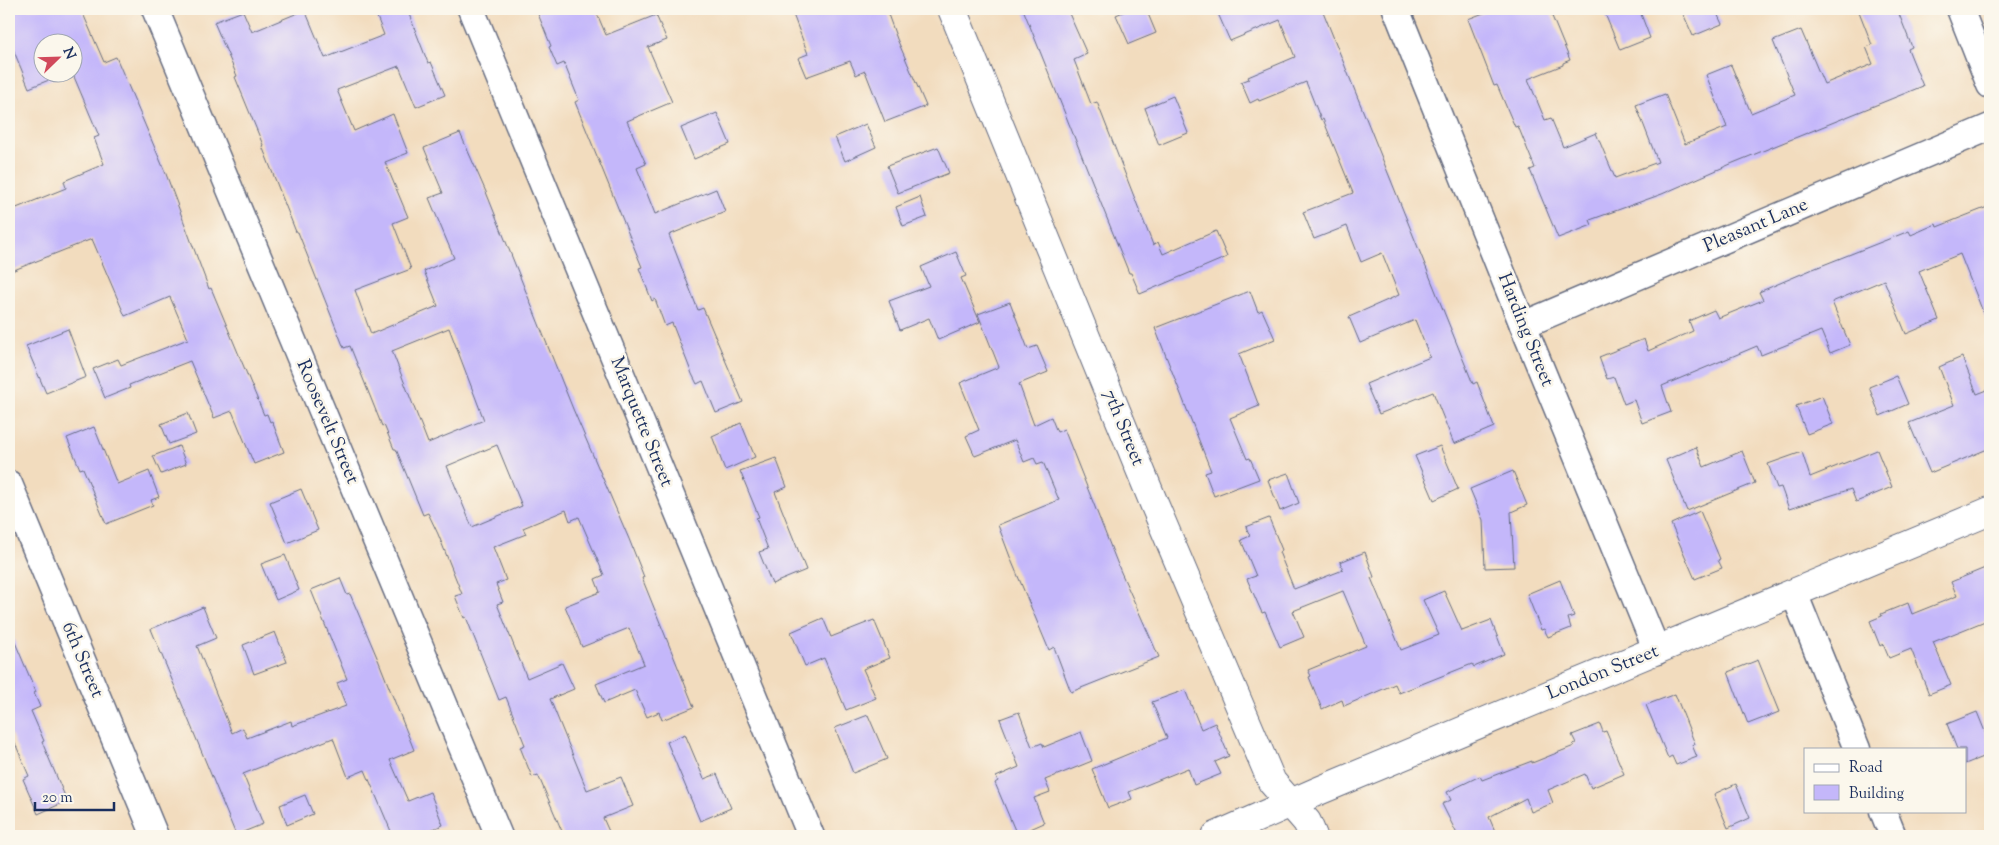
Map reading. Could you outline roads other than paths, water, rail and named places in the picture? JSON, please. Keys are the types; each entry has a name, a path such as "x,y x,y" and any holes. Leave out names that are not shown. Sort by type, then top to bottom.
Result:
{"street":[{"name":"Roosevelt Street","path":"155,9 499,836"},
{"name":"Marquette Street","path":"471,9 811,836"},
{"name":"7th Street","path":"952,9 1155,506 1272,782 1307,822 1313,836"},
{"name":"Harding Street","path":"1396,9 1522,325 1657,651"},
{"path":"1960,9 1990,85"},
{"name":"Pleasant Lane","path":"1522,325 1990,127"},
{"name":"6th Street","path":"9,484 155,836"},
{"name":"London Street","path":"1216,836 1290,803 1990,511"},
{"path":"1794,593 1857,748"},
{"path":"1883,812 1893,836"}]}
